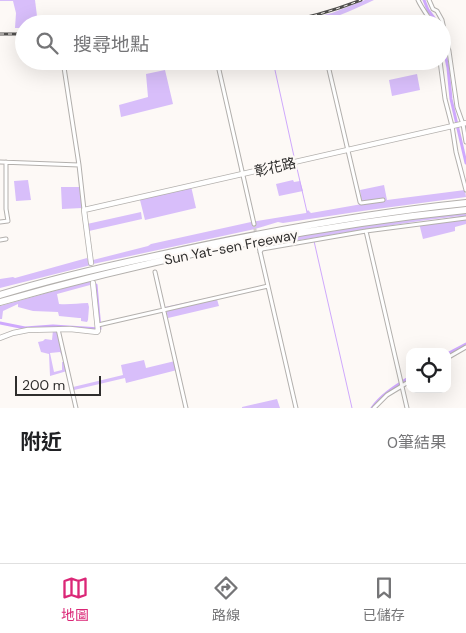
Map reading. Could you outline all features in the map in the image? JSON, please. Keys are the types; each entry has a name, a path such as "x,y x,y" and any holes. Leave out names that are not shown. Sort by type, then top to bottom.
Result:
{"highway":[{"name":"Sun Yat-sen Freeway","path":"0,295 84,272 218,241 374,214 466,203"},
{"name":"Sun Yat-sen Freeway","path":"0,302 100,275 206,251 347,226 417,215 466,210"}],"street":[{"path":"418,0 426,15"},
{"path":"429,0 433,9 439,15"},
{"path":"451,64 466,142"},
{"path":"65,70 80,165 91,263"},
{"path":"219,70 254,224"},
{"path":"329,70 360,202 383,200"},
{"path":"441,70 445,99 453,126 456,152 466,190"},
{"name":"彰花路","path":"84,210 463,124"},
{"path":"0,162 80,165"},
{"path":"0,222 8,221 6,162"},
{"path":"260,252 262,249 366,231 466,218"},
{"path":"366,231 407,408"},
{"path":"0,240 6,239"},
{"path":"259,247 296,408"},
{"path":"155,272 186,408"},
{"path":"0,338 24,330 82,330 95,333 98,331 98,325 93,283"},
{"path":"98,325 268,286"},
{"path":"58,329 76,408"},
{"path":"451,356 466,347"},
{"path":"374,408 387,395 406,383"}],"shaded area":[{"path":"35,0 37,15 16,15 13,1 0,1"},
{"path":"365,0 374,0 339,15 324,15"},
{"path":"165,70 173,104 121,117 119,105 148,97 146,74"},
{"path":"417,74 420,90 392,96 389,80"},
{"path":"28,180 31,200 16,201 14,181"},
{"path":"293,180 294,182 300,181 303,191 279,196 276,184"},
{"path":"384,185 387,200 465,190 466,197 283,223 278,222 255,229 93,264 93,260 151,244 251,222 306,213 308,210 311,213 362,204 360,190"},
{"path":"191,186 196,208 145,220 141,198"},
{"path":"61,187 80,187 82,208 62,209"},
{"path":"141,212 142,219 89,231 87,224"},
{"path":"466,212 466,216 462,216 466,217 466,224 455,227 455,231 423,239 419,223 460,216 364,229 277,245 266,246 260,244 270,241 288,240 296,236"},
{"path":"87,258 91,265 0,288 0,279 15,278"},
{"path":"90,281 90,285 57,294 59,304 88,303 87,322 81,321 81,318 59,316 58,312 33,311 18,307 18,304 3,311 2,319 0,319 0,306"},
{"path":"216,296 219,306 168,318 165,307"},
{"path":"53,330 58,331 63,358 60,352 50,353 54,372 62,370 62,362 64,362 67,371 50,376 49,354 41,352 38,342 45,339 52,340"},
{"path":"144,360 146,368 175,361 177,370 126,383 125,378 74,390 73,387 123,375 121,365"},
{"path":"277,399 280,408 242,408 242,407"}],"waterway":[{"path":"424,0 432,15"},
{"path":"275,70 295,161"},
{"path":"448,70 451,99 466,163"},
{"path":"296,164 307,212"},
{"path":"314,241 352,408"},
{"path":"0,323 25,328 53,326 100,329 96,285"},
{"path":"451,352 466,344"},
{"path":"372,408 385,394 406,380"}],"tunnel":[{"path":"254,224 256,235"}],"railway":[{"path":"314,15 361,0"},
{"path":"0,34 15,34"}]}
